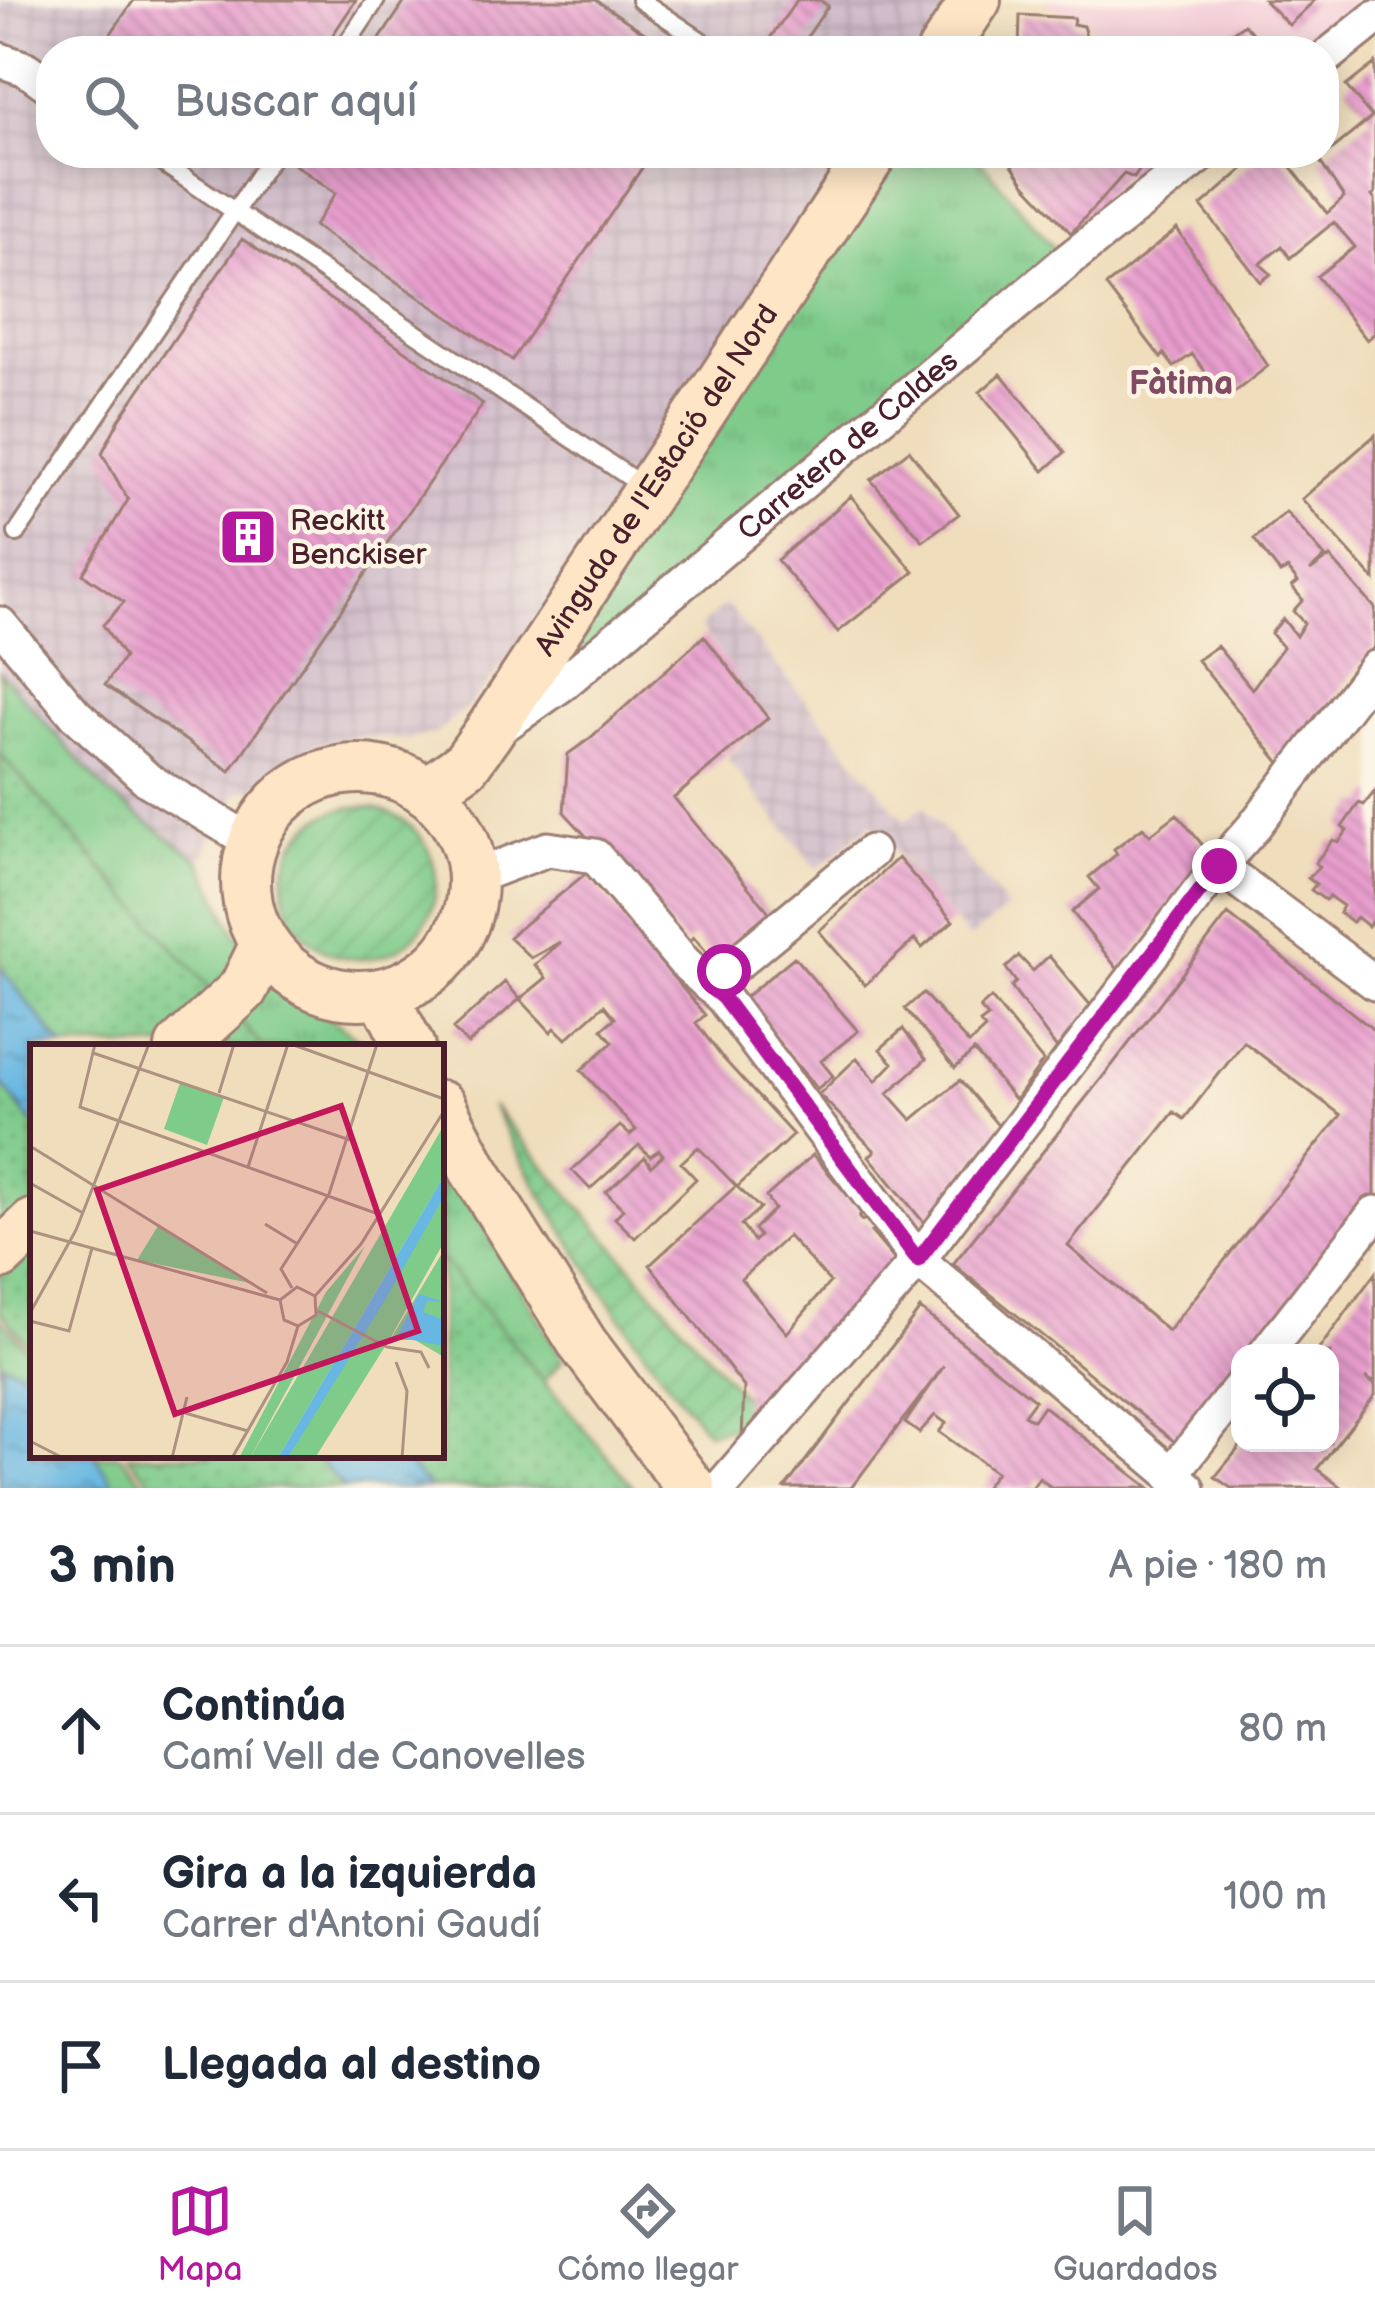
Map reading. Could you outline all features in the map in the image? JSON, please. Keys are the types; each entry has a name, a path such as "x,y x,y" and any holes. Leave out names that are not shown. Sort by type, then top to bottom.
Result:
{"street":[{"path":"952,36 976,0"},
{"path":"1339,46 1375,18"},
{"path":"0,60 36,76"},
{"name":"Avinguda de l'Estació del Nord","path":"427,792 465,766 488,734 861,168"},
{"name":"Carretera de Caldes","path":"488,734 561,685 1185,168"},
{"path":"0,624 75,714 148,780 252,842"},
{"path":"720,1488 918,1260 1375,668"},
{"path":"184,1044 266,979 352,996 382,993 412,982 437,963 457,938 468,909 471,878 459,830 427,792 401,777 372,769 342,770 313,778 287,794 266,816 252,842 247,892 266,979 221,1044"},
{"path":"471,878 548,848 595,856 684,962 723,998 918,1260 1180,1482 1231,1401"},
{"path":"709,986 871,852"},
{"path":"1219,866 1375,983"},
{"path":"382,993 408,1044"},
{"path":"444,1112 473,1168 584,1344 691,1488"},
{"path":"0,1215 30,1187"},
{"path":"1273,1344 1375,1213"},
{"path":"0,1255 30,1227"}],"lane":[{"path":"352,36 376,0"},
{"path":"640,0 694,36"},
{"path":"170,168 648,490"},
{"path":"17,533 264,168"}],"shaded area":[{"path":"0,0 976,0 952,36 36,36 36,168 863,168 648,490 469,706 436,733 408,740 362,736 321,743 287,759 255,789 238,791 201,861 109,794 0,672"},
{"path":"1039,0 1375,0 1334,36 1113,36"},
{"path":"726,604 905,821 924,807 1008,908 969,939 872,823 817,869 727,758 767,718 700,627"}],"green space":[{"path":"863,168 987,168 1066,262 561,685 541,655"},
{"path":"0,672 109,794 201,861 236,934 365,1044 260,1044 0,754"},
{"path":"0,754 260,1044 61,1044 0,967"},
{"path":"360,807 389,812 414,829 431,854 436,883 431,912 414,937 389,954 360,959 331,954 306,937 289,912 284,883 289,854 306,829 331,812"},
{"path":"0,1081 30,1121 30,1346 0,1311"},
{"path":"492,1105 764,1421 707,1432 591,1274"},
{"path":"444,1159 563,1359 544,1381 444,1262"},
{"path":"444,1262 634,1488 429,1488 403,1458 444,1458"},
{"path":"0,1318 30,1353 30,1458 123,1458 149,1488 0,1488"},
{"path":"130,1458 317,1458 344,1488 157,1488"}],"water":[{"path":"0,967 61,1044 30,1044 30,1121 0,1081"},
{"path":"3,1363 30,1376 30,1458 96,1458 117,1488 0,1488"},
{"path":"317,1458 403,1458 429,1488 344,1488"}],"building":[{"path":"134,0 356,0 332,36 109,36"},
{"path":"406,0 596,0 649,36 382,36"},
{"path":"797,0 820,0 828,6 808,36 772,36"},
{"path":"1264,0 1315,0 1289,25"},
{"path":"1020,15 1074,18 1073,24 1083,26 1086,36 1019,36"},
{"path":"1244,24 1255,36 1228,36"},
{"path":"1375,63 1375,333 1367,340 1317,276 1355,247 1334,222 1290,258 1282,246 1260,264 1271,274 1261,282 1201,206 1245,168 1292,168 1327,213 1344,198 1324,168 1339,168 1339,144 1372,117 1346,86"},
{"path":"299,168 642,168 512,360 314,226 336,193"},
{"path":"1014,168 1141,168 1134,178 1124,174 1071,233"},
{"path":"1177,229 1268,366 1226,399 1192,354 1174,367 1164,354 1161,358 1106,286"},
{"name":"Reckitt Benckiser","path":"242,239 483,404 230,771 105,685 124,657 103,625 124,602 83,574 128,500 102,453 119,420"},
{"path":"1001,374 1065,452 1044,471 980,392"},
{"path":"1375,435 1375,580 1302,499"},
{"path":"909,450 959,514 923,541 871,480"},
{"path":"851,496 914,572 838,632 777,560"},
{"path":"1286,512 1325,557 1310,571 1330,557 1375,608 1375,646 1281,764 1197,660 1217,646 1252,689 1283,647 1271,633 1283,619 1296,636 1304,623 1293,611 1303,600 1292,587 1298,582 1288,569 1280,573 1254,539"},
{"path":"704,636 768,718 674,798 769,912 713,960 694,937 685,944 564,812 568,754"},
{"path":"1375,791 1375,917 1368,926 1357,917 1352,922 1339,913 1343,906 1311,890 1316,884 1308,878 1333,840 1339,842 1347,831 1342,827 1359,803 1364,805"},
{"path":"1177,814 1210,854 1120,972 1072,912 1099,889 1089,877 1117,854 1114,849 1143,827 1150,835"},
{"path":"898,858 953,921 922,948 915,939 865,985 819,931"},
{"path":"586,873 705,1015 696,1023 721,1056 793,1135 737,1187 698,1147 681,1163 696,1179 635,1238 615,1218 623,1209 606,1192 645,1157 651,1166 663,1155 659,1150 650,1156 639,1145 590,1189 572,1170 620,1126 630,1135 636,1130 581,1070 613,1042 602,1029 615,1018 604,1005 566,1039 555,1028 551,1032 520,999 546,978 535,965 560,942 531,958 509,937"},
{"path":"1228,914 1375,1031 1375,1202 1264,1344 1231,1344 1231,1386 1181,1447 953,1264","holes":["1244,1042 1341,1115 1168,1331 1068,1246 1174,1112 1184,1119"]},
{"path":"1019,956 1033,971 1049,956 1092,1007 1058,1050 1011,987 1016,982 1006,968"},
{"path":"794,957 858,1031 821,1061 833,1076 817,1089 743,999"},
{"path":"505,982 520,999 468,1044 453,1029"},
{"path":"923,993 969,1044 985,1029 980,1023 988,1017 980,1008 991,998 1043,1061 1015,1100 974,1051 955,1068 905,1009"},
{"path":"903,1029 926,1059 888,1093 912,1120 960,1080 1001,1129 925,1224 869,1156 875,1151 819,1094 857,1058 876,1081 893,1063 880,1049"},
{"path":"813,1155 899,1265 741,1465 744,1387 650,1265 736,1186 760,1208 741,1225 754,1241 759,1236 754,1229 774,1209 766,1197","holes":["788,1236 830,1282 787,1333 741,1279"]},
{"path":"1375,1273 1375,1383 1365,1377 1375,1385 1375,1395 1339,1441 1339,1344 1323,1344"},
{"path":"920,1309 1035,1400 1024,1415 1033,1420 1043,1406 1150,1488 1052,1488 1039,1478 1032,1488 984,1488 996,1472 939,1432 946,1423 935,1415 919,1433 905,1423 944,1366 851,1488 785,1488"},
{"path":"1236,1452 1330,1452 1317,1469 1342,1488 1231,1488 1215,1477"}],"place":[{"name":"Reckitt Benckiser","path":"248,537"}],"district":[{"name":"Fàtima","path":"1181,382"}],"route":[{"path":"724,971 709,986 723,998 918,1260 1219,866"}]}
